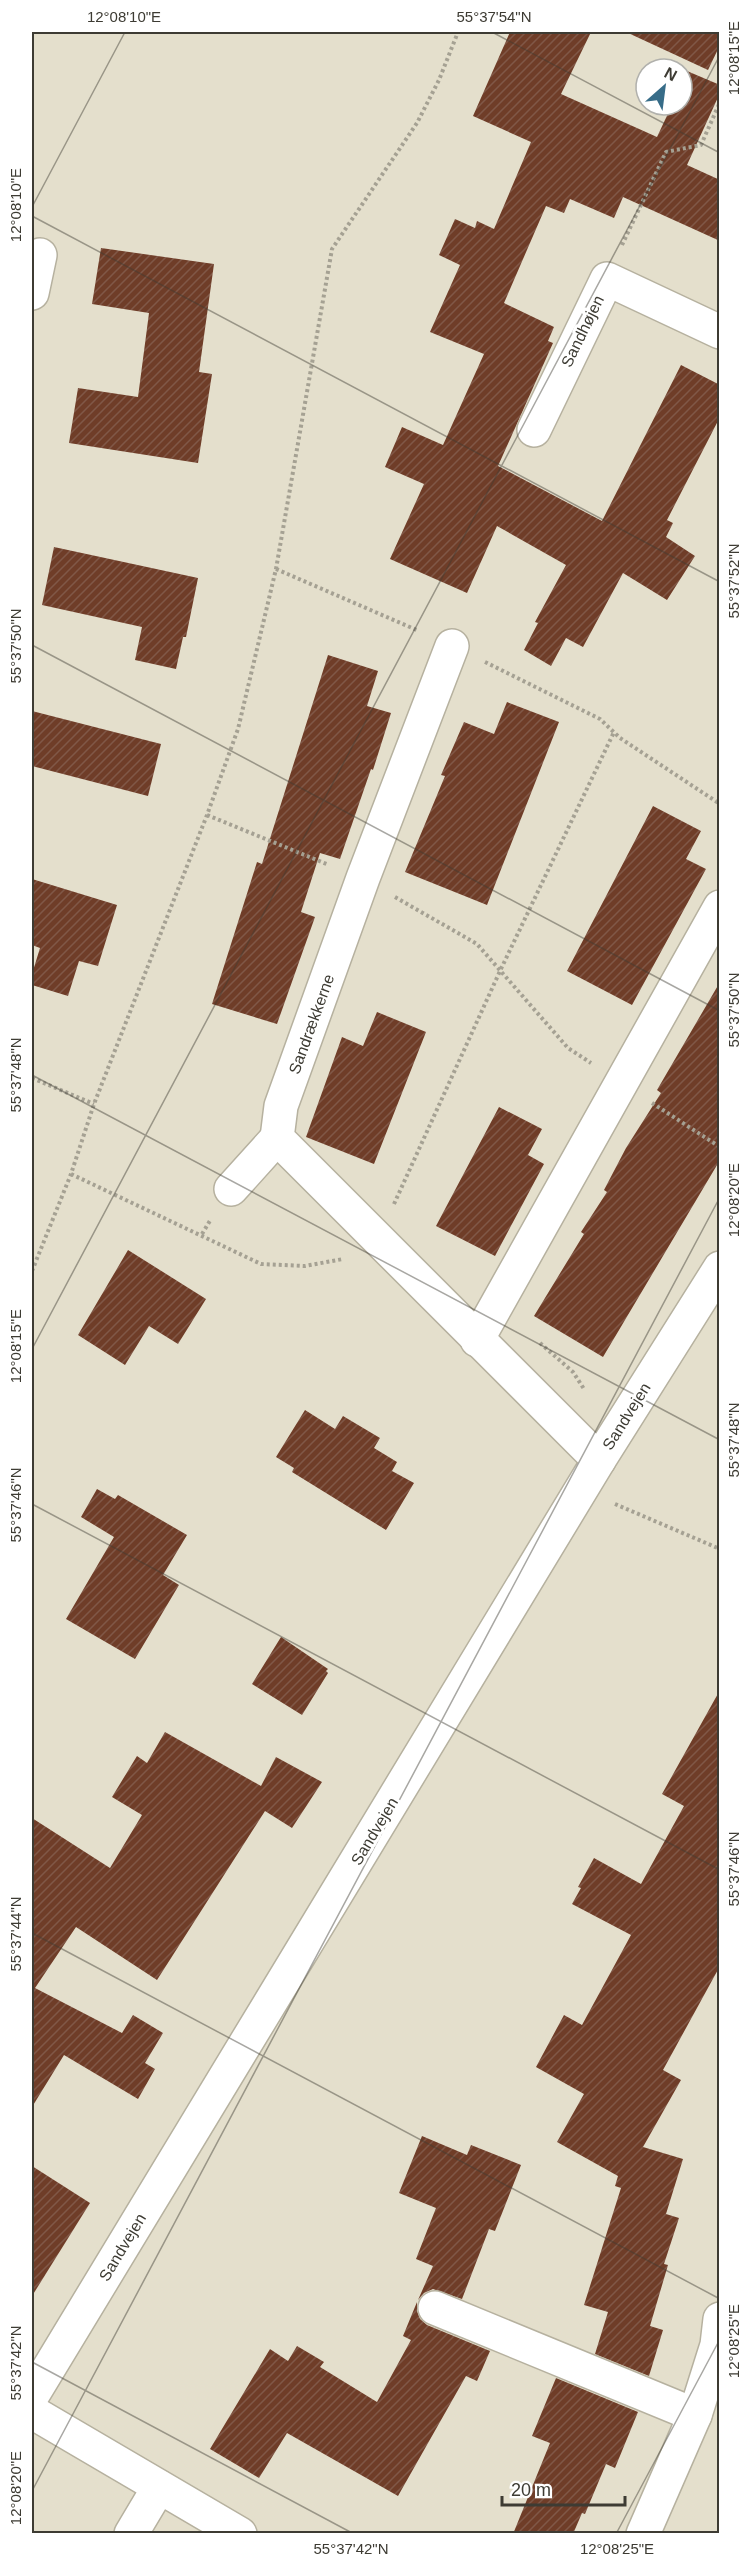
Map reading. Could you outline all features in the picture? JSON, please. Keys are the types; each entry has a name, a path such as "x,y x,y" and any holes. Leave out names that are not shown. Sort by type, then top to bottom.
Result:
{"street":[{"path":"32,293 40,255"},
{"name":"Sandhøjen","path":"534,430 607,279 720,332"},
{"name":"Sandrækkerne","path":"278,1138 281,1106 363,878 452,646"},
{"path":"477,1340 720,907"},
{"path":"231,1189 278,1138 599,1460"},
{"name":"Sandvejen","path":"32,2396 599,1460 720,1268"},
{"path":"435,2308 695,2415"},
{"path":"656,2529 717,2345 720,2319"},
{"path":"32,2412 240,2534"},
{"path":"131,2534 159,2487"}],"path":[{"path":"32,1271 71,1174 94,1104 207,816 238,729 276,570 332,249 417,123 439,80 459,32"},
{"path":"607,279 666,152 701,145 720,102"},
{"path":"276,570 452,646 600,719 620,738 720,804"},
{"path":"391,1211 500,971 614,732"},
{"path":"207,816 363,878 477,944 568,1048 720,1147"},
{"path":"32,1078 94,1104"},
{"path":"71,1174 261,1264 305,1266 389,1251"},
{"path":"582,1488 643,1518 720,1549"}],"building":[{"path":"510,32 591,32 561,94 657,137 666,117 694,117 694,74 720,85 720,93 687,165 720,180 720,241 623,197 614,218 570,199 564,213 546,206 504,303 554,327 548,341 553,343 498,466 602,521 681,365 720,385 720,417 667,520 673,523 666,537 695,556 667,600 623,573 583,647 566,638 551,666 524,650 538,623 535,622 566,565 497,526 467,593 390,559 424,484 385,467 402,427 443,445 484,354 430,332 460,265 439,255 455,219 475,228 477,221 494,229 531,142 473,116"},
{"path":"626,32 720,32 720,45 708,70 694,64 694,57 680,57"},
{"path":"101,248 214,264 199,372 212,374 198,463 69,443 78,388 138,397 149,313 92,304"},
{"path":"54,547 198,578 186,637 183,637 176,669 135,660 142,627 42,605"},
{"path":"328,655 378,671 367,706 391,713 373,770 371,769 340,859 320,853 301,912 315,917 277,1024 212,1004 257,862 262,864"},
{"path":"507,702 559,722 487,905 405,872 445,776 441,775 464,722 494,734"},
{"path":"32,711 161,744 148,796 32,766"},
{"path":"653,806 701,831 686,859 706,869 632,1005 567,971"},
{"path":"32,879 117,905 98,966 79,961 68,996 32,985 32,974 40,948 32,945"},
{"path":"720,982 720,1160 603,1357 534,1316 584,1234 581,1232 607,1192 604,1190 626,1148 661,1093 657,1090"},
{"path":"377,1012 426,1032 374,1164 306,1137 342,1037 363,1046"},
{"path":"499,1107 542,1129 528,1155 544,1164 495,1256 436,1226"},
{"path":"128,1250 206,1299 178,1344 149,1326 125,1365 78,1335"},
{"path":"305,1410 335,1429 343,1416 380,1438 374,1448 397,1462 392,1471 414,1483 386,1530 292,1472 294,1468 276,1457"},
{"path":"97,1489 115,1499 118,1495 187,1535 163,1575 179,1585 135,1659 66,1619 114,1537 81,1517"},
{"path":"281,1637 328,1669 326,1671 328,1673 302,1715 252,1684"},
{"path":"720,1690 720,1966 663,2070 681,2080 643,2147 683,2159 666,2214 679,2218 664,2264 668,2265 650,2326 663,2330 649,2376 595,2354 608,2312 584,2305 621,2188 615,2186 618,2176 557,2142 584,2094 536,2067 564,2015 582,2025 631,1935 572,1904 581,1888 578,1887 594,1858 641,1884 684,1806 662,1794"},
{"path":"165,1732 261,1786 276,1757 322,1782 292,1828 265,1811 157,1980 76,1927 35,1988 122,2033 133,2015 163,2033 145,2063 155,2069 138,2099 64,2055 32,2107 32,1818 110,1868 142,1815 112,1797 137,1756 147,1763"},
{"path":"422,2136 467,2155 471,2145 521,2165 495,2231 489,2229 462,2299 433,2289 424,2293 418,2300 433,2266 416,2259 436,2208 399,2193"},
{"path":"32,2166 90,2203 32,2296"},
{"path":"417,2302 420,2319 427,2325 490,2351 477,2381 466,2376 398,2496 287,2433 259,2478 210,2449 270,2349 288,2361 297,2346 324,2362 320,2367 377,2402 411,2340 403,2336"},
{"path":"556,2378 638,2412 615,2468 606,2464 585,2514 582,2513 573,2534 513,2534 550,2443 532,2436"}]}
